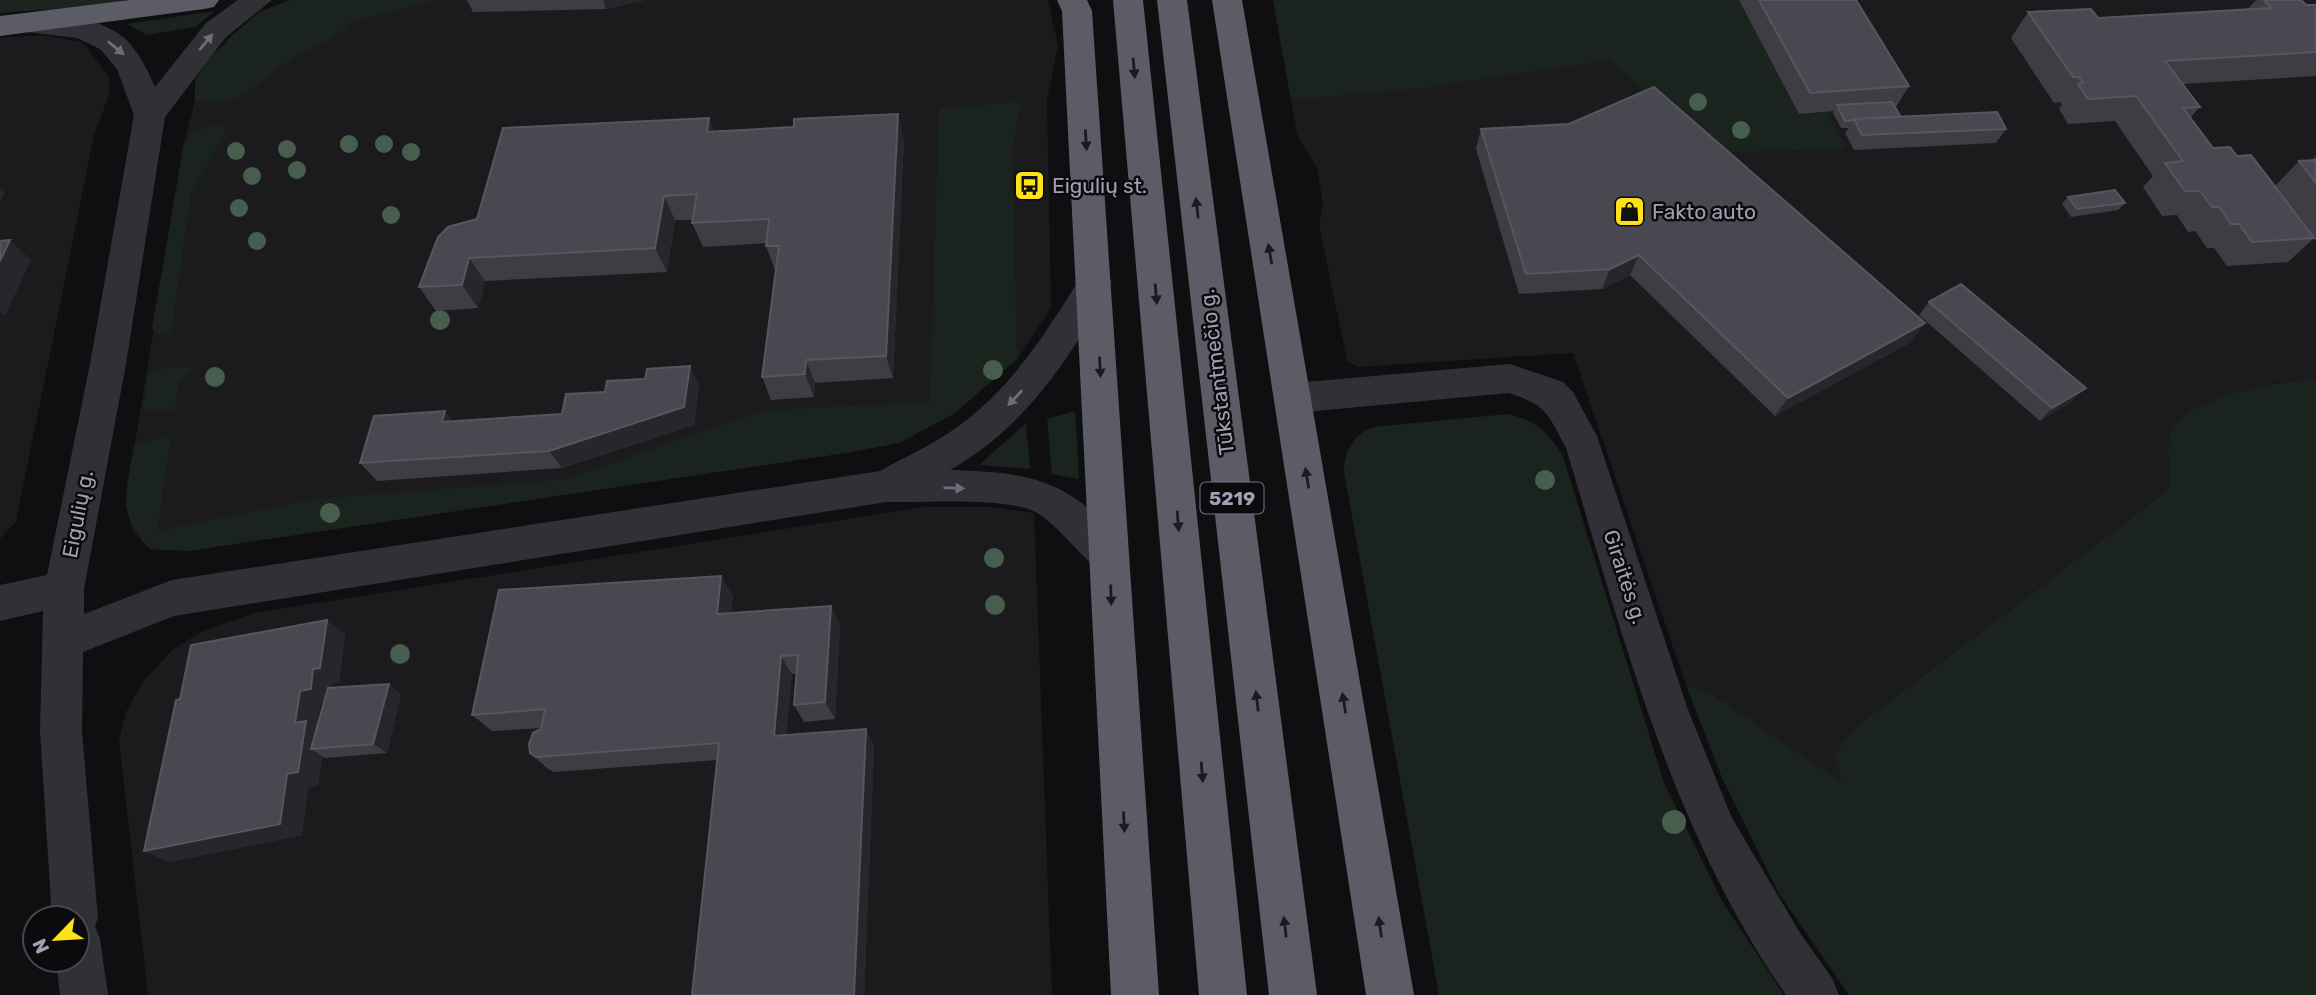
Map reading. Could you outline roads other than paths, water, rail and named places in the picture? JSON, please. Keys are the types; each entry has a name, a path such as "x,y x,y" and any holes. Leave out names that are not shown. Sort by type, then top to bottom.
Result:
{"highway":[{"path":"15,25 204,0"},
{"path":"1072,0 1077,11 1095,282 1135,995"},
{"name":"5219","path":"1128,0 1223,995"},
{"name":"Tūkstantmečio g.","path":"1172,0 1293,995"},
{"path":"1227,0 1390,995"}],"street":[{"name":"Eigulių g.","path":"150,116 216,30 228,18 257,0"},
{"name":"Eigulių g.","path":"15,25 76,26 95,33 122,51 136,74 150,116 113,338 64,589 61,731 74,904"},
{"path":"886,486 963,443 1000,414 1064,337 1095,282"},
{"name":"Giraitės g.","path":"1294,398 1510,378 1550,392 1560,402 1584,447 1667,710 1716,833 1783,950 1815,995"},
{"path":"63,641 172,598 886,486 984,489 1040,496 1076,519 1110,558"},
{"path":"0,603 64,589"},
{"path":"81,974 84,995"}],"place":[{"name":"Eigulių st.","path":"1029,186"},
{"name":"Fakto auto","path":"1629,212"}]}
